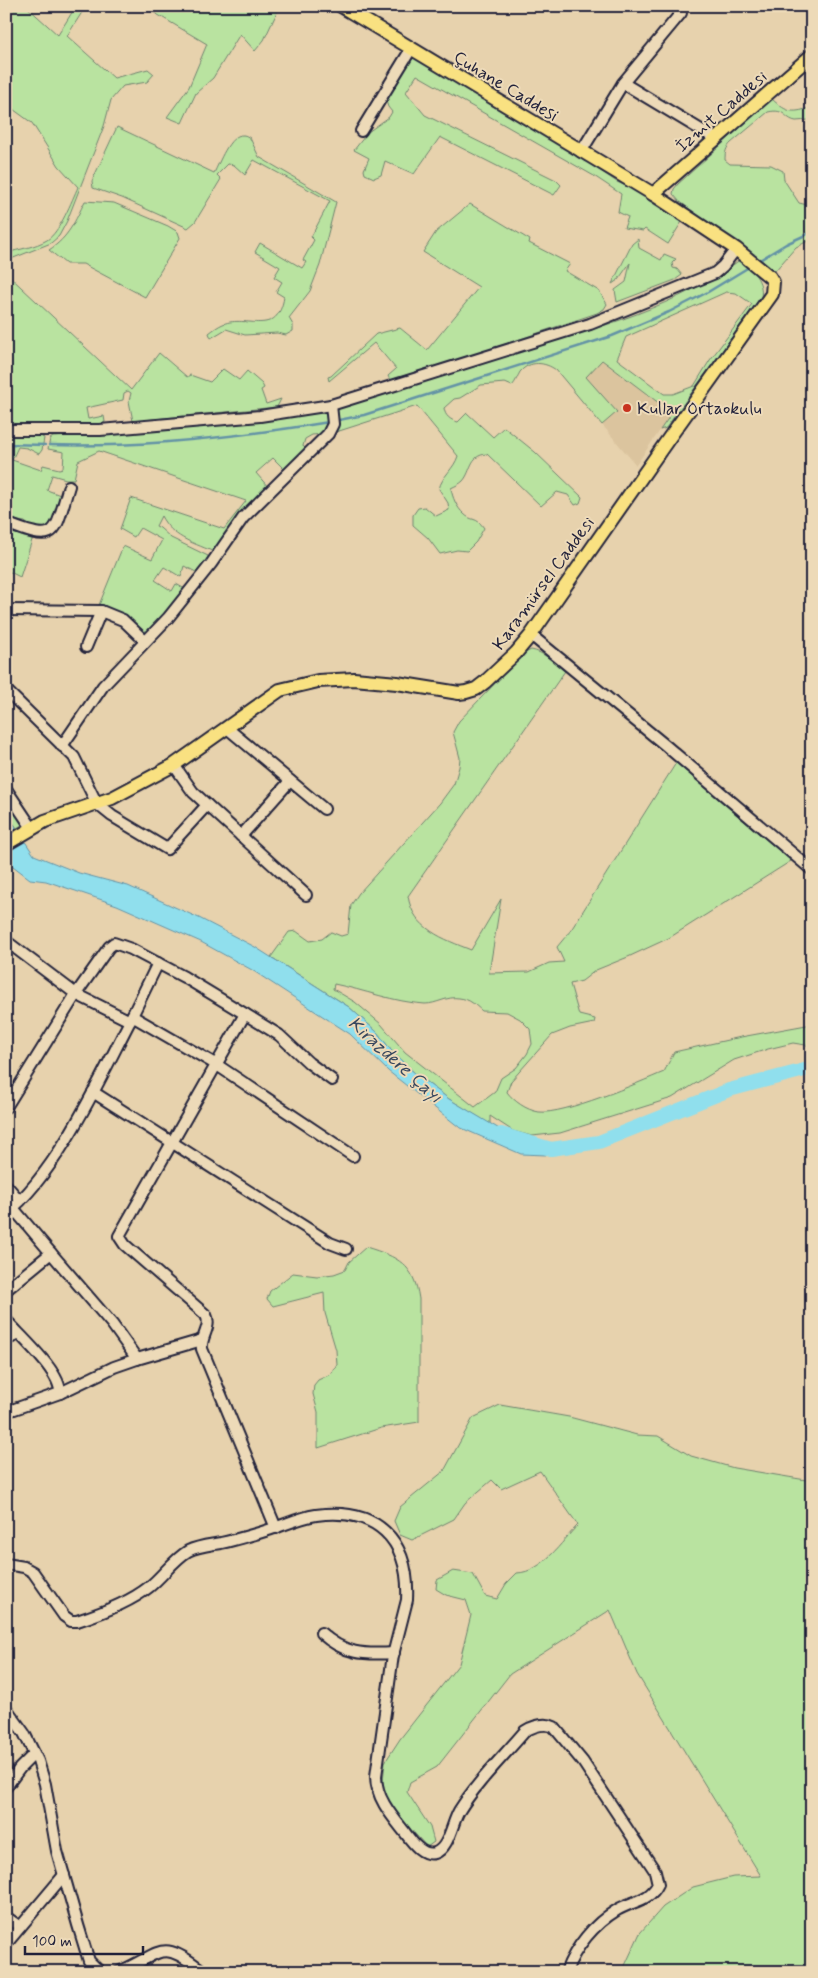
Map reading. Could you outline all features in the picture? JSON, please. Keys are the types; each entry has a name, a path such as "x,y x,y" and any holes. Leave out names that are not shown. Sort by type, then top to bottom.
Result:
{"main road":[{"name":"Çuhane Caddesi","path":"341,6 653,194 740,252"},
{"name":"İzmit Caddesi","path":"653,194 812,55"},
{"name":"Karamürsel Caddesi","path":"6,844 51,819 97,804 128,791 174,765 280,690 290,686 318,681 354,679 459,693 466,692 485,682 509,660 531,635 669,438 769,301 774,288 773,282 762,269 740,252"}],"street":[{"path":"581,152 623,83 681,13"},
{"path":"361,131 411,49"},
{"path":"623,83 716,139"},
{"path":"6,430 100,430 260,416 332,414 590,324 715,272 740,252"},
{"path":"62,746 103,686 168,618 211,564 243,518 324,440 332,428 332,414"},
{"path":"6,523 25,531 50,533 57,524 69,486"},
{"path":"6,610 101,611 123,620 145,641"},
{"path":"86,648 101,611"},
{"path":"531,635 665,745 812,870"},
{"path":"6,690 77,762 97,804 112,816 166,849 207,805"},
{"path":"227,728 324,809"},
{"path":"174,765 189,788 306,895"},
{"path":"241,836 290,781"},
{"path":"6,789 32,828"},
{"path":"6,941 76,994 131,1019 217,1064 353,1156"},
{"path":"6,1107 76,994 114,943 131,949 184,977 279,1035 309,1063 332,1080"},
{"path":"13,1208 30,1192 63,1144 93,1092 158,964"},
{"path":"245,1014 119,1236 125,1245 206,1316 208,1324 202,1340 202,1349 276,1528"},
{"path":"93,1092 330,1243 346,1249"},
{"path":"6,1185 13,1208 122,1337 137,1359"},
{"path":"6,1290 51,1253"},
{"path":"6,1320 55,1376 60,1384 60,1393"},
{"path":"6,1340 18,1334"},
{"path":"6,1412 60,1393 137,1359 202,1340"},
{"path":"6,1564 24,1567 32,1572 64,1616 78,1621 138,1595 188,1552 276,1528 304,1518 336,1514 364,1519 381,1527 387,1532 400,1551 408,1591 394,1653 376,1784 378,1792 389,1810 421,1850 430,1854 439,1851 446,1842 454,1822 466,1801 525,1731 532,1727 548,1724 554,1726 583,1762 652,1864 658,1884 655,1890 645,1898 623,1906 604,1919 580,1945 566,1972"},
{"path":"321,1633 332,1643 354,1652 394,1653"},
{"path":"6,1708 24,1733 45,1784 57,1851 89,1961 100,1972"},
{"path":"6,1787 20,1768 34,1754"},
{"path":"6,1944 64,1874"},
{"path":"6,1917 20,1927"},
{"path":"119,1972 158,1951 175,1952 204,1972"}],"shaded area":[{"name":"Kullar Ortaokulu","path":"602,360 672,413 636,465 556,370"}],"green space":[{"path":"6,6 26,6 58,35 76,6 86,6 67,36 114,78 148,69 154,74 147,82 123,86 111,100 104,126 67,221 59,236 51,243 6,261 6,253 38,244 52,236 65,215 78,187 59,166 32,123 6,104"},
{"path":"143,6 280,6 264,40 255,51 240,34 213,78 196,93 182,123 167,117 189,87 207,44"},
{"path":"413,57 566,148 617,182 640,192 683,220 668,244 645,229 643,231 624,228 628,217 618,212 621,194 594,176 417,75 406,92 425,115 556,180 561,185 554,195 440,137 414,174 385,161 381,175 374,178 365,174 364,170 369,158 354,150 368,132 389,117 392,112 386,101"},
{"path":"772,99 791,111 812,107 812,123 809,120 792,120 778,111 768,112 729,145 726,150 725,160 730,164 771,165 783,171 784,180 799,203 812,206 812,239 796,247 774,272 679,201 673,194 678,184"},
{"path":"117,127 214,173 233,139 245,135 250,138 259,157 336,202 320,265 310,291 289,318 293,325 293,331 286,335 277,333 245,335 226,329 211,338 209,333 221,325 232,322 260,322 275,318 284,297 276,292 282,282 274,277 280,267 255,252 260,243 302,268 306,262 303,260 314,240 311,237 330,201 254,160 245,175 234,165 228,164 217,175 221,179 195,222 188,228 122,198 93,188 92,181"},
{"path":"85,201 114,203 178,232 180,238 145,297 83,264 66,264 49,250 67,234"},
{"path":"470,204 530,240 529,243 570,264 565,271 599,291 607,304 604,309 467,357 390,380 388,376 396,369 374,343 329,381 328,377 376,334 400,328 427,350 479,287 423,252 436,232"},
{"path":"638,239 639,248 661,260 664,254 676,259 672,263 673,268 677,269 682,275 675,280 617,302 615,290 626,282 630,263 618,280 612,284 632,244"},
{"path":"741,259 759,281 761,297 666,428 660,430 672,413 602,360 586,377 617,412 602,425 556,370 542,364 533,364 524,368 512,386 505,383 481,385 460,398 454,399 444,408 448,417 458,422 467,413 493,437 504,427 535,452 582,497 580,503 575,505 568,495 557,492 541,506 487,454 481,455 474,460 463,481 451,488 452,495 461,512 479,522 484,528 476,542 467,551 457,550 440,554 428,538 413,525 413,515 418,508 425,507 436,516 449,510 448,503 439,489 458,456 417,406 336,432 338,424 335,409 609,324 665,303 717,276","holes":["726,292 736,293 752,304 710,360 694,386 673,394 664,394 617,359 626,337"]},
{"path":"6,273 131,390 159,353 187,377 190,375 210,382 223,369 239,380 247,371 262,384 264,388 261,390 266,404 281,399 277,407 133,421 129,401 131,393 128,391 124,393 123,400 86,408 88,419 104,416 105,422 102,424 6,424"},
{"path":"318,413 328,414 330,421 324,434 312,435 305,439 303,446 306,449 286,471 273,458 256,473 269,488 219,548 212,551 190,542 176,534 161,516 156,526 171,538 208,556 210,561 200,574 184,566 181,577 164,567 155,580 172,591 176,584 185,589 175,604 148,634 121,613 99,605 123,546 152,559 162,540 140,528 134,537 120,529 131,498 224,529 246,501 99,451 78,461 74,479 52,475 47,490 63,496 51,526 45,531 31,527 25,522 6,519 6,435 38,435 44,438 42,450 39,454 27,448 18,447 12,460 41,470 43,465 59,469 63,468 64,452 48,449 50,439 53,437 186,428"},
{"path":"6,531 24,537 33,537 20,577 6,570"},
{"path":"531,650 540,653 565,671 408,896 416,917 423,925 450,942 471,950 501,899 489,973 529,972 549,963 564,962 557,947 571,930 676,763 791,861 669,938 596,970 582,981 570,984 579,1015 595,1019 594,1023 570,1028 552,1035 511,1081 507,1092 525,1107 539,1112 550,1112 582,1104 664,1072 674,1052 812,1024 812,1046 793,1043 768,1049 734,1060 672,1098 560,1133 532,1136 513,1131 490,1116 490,1124 449,1099 418,1076 394,1054 377,1032 349,1007 271,957 289,932 296,931 310,941 322,939 331,932 341,936 348,934 351,905 359,893 440,803 454,784 460,758 453,732 459,721 523,654","holes":["334,984 413,1003 429,1004 455,998 466,1000 482,1011 507,1012 520,1019 530,1029 532,1044 516,1068 501,1078 495,1092 475,1107 405,1052 381,1024 355,1002 333,989"]},
{"path":"6,796 25,823 17,828 6,813"},
{"path":"366,1247 387,1254 403,1264 417,1287 419,1299 419,1422 381,1428 318,1448 318,1412 313,1394 314,1385 318,1380 331,1374 337,1365 336,1350 325,1313 324,1293 273,1306 267,1299 270,1291 293,1273 317,1276 334,1274 345,1270 349,1262"},
{"path":"500,1405 569,1417 637,1435 658,1436 691,1456 734,1468 812,1481 812,1972 622,1972 640,1933 663,1907 693,1887 733,1877 761,1876 637,1674 610,1610 510,1674 437,1767 410,1782 407,1792 430,1827 434,1842 427,1847 396,1813 385,1796 383,1781 385,1762 400,1739 459,1664 471,1615 466,1600 446,1595 436,1589 437,1580 453,1571 473,1574 485,1596 497,1599 506,1584 517,1573 526,1571 543,1562 578,1525 540,1471 501,1489 492,1480 465,1503 454,1519 412,1540 400,1535 394,1521 400,1507 444,1471 473,1418"}],"water":[{"path":"6,813 34,855 79,873 128,886 199,918 255,947 349,1007 377,1032 394,1054 418,1076 449,1099 528,1146 551,1149 546,1155 521,1154 459,1127 388,1071 350,1034 252,970 201,942 117,905 46,881 30,879 9,863 6,858"}],"waterway":[{"path":"758,261 786,244 812,232"},
{"path":"334,421 364,415 612,336 669,312 708,292 749,267"},
{"path":"49,445 154,443 260,432 329,422"},
{"path":"6,444 45,445"},
{"name":"Kirazdere Çayı","path":"501,1134 551,1149 599,1142 729,1090 812,1068"}],"place":[{"name":"Kullar Ortaokulu","path":"627,408"}]}
